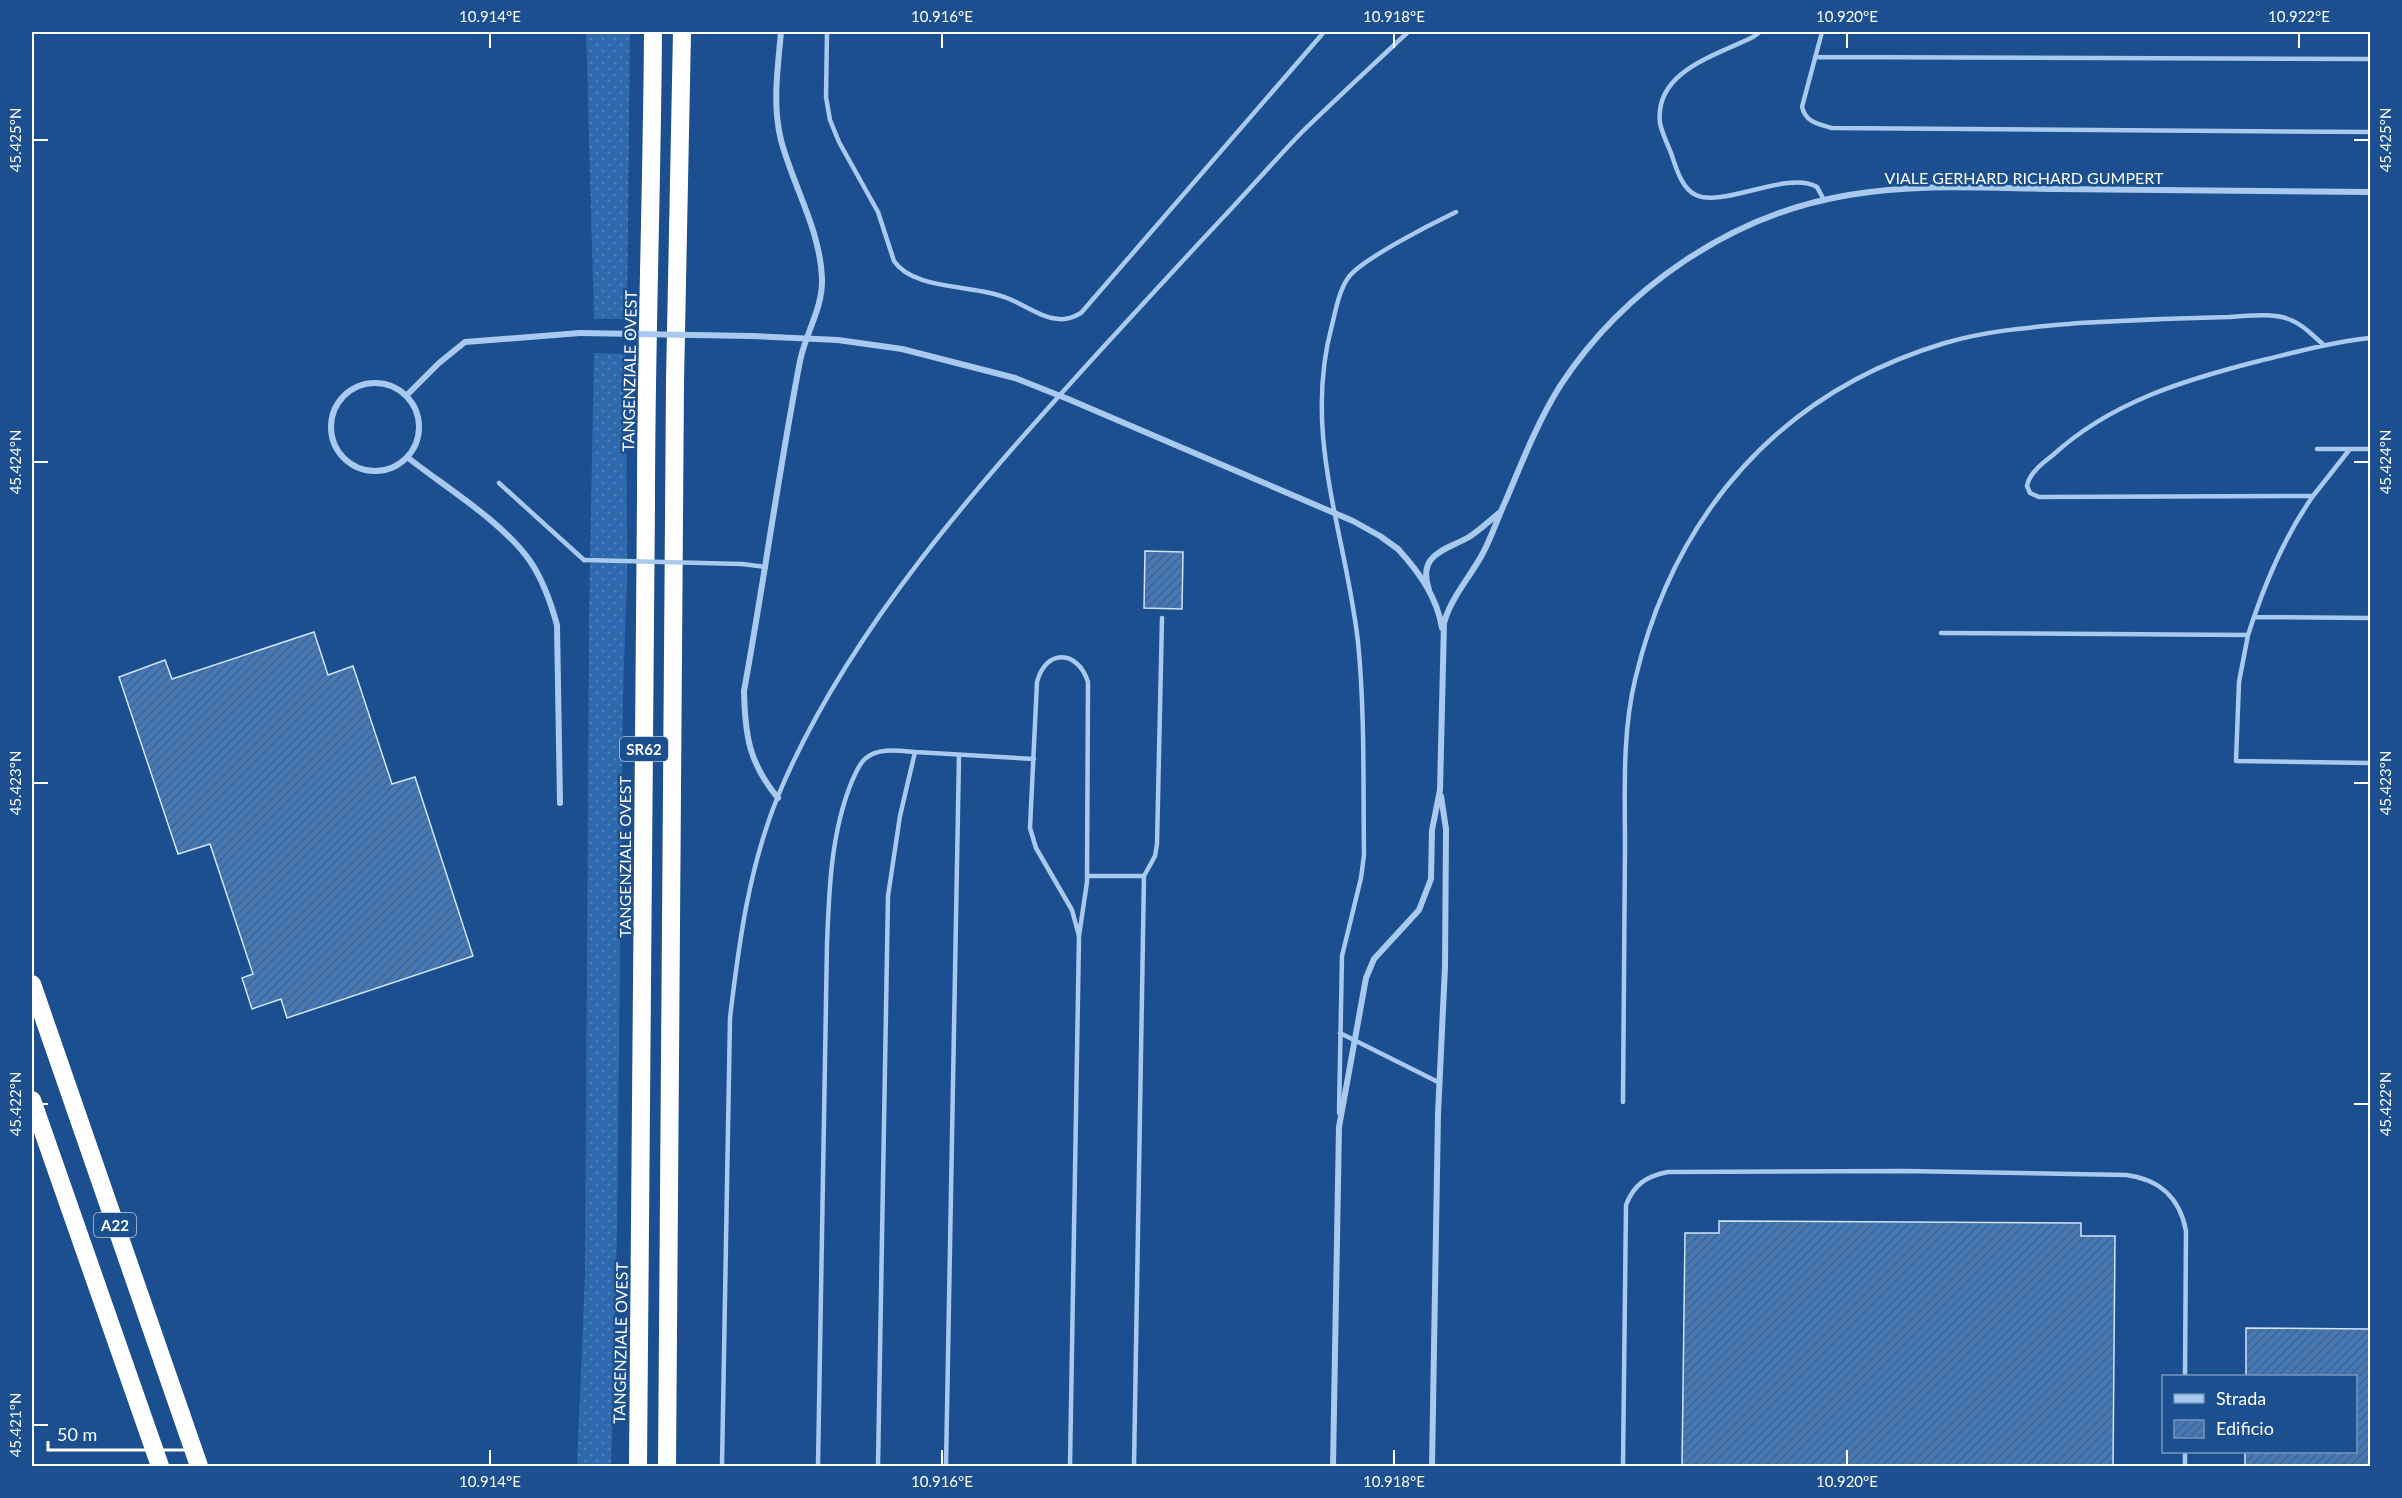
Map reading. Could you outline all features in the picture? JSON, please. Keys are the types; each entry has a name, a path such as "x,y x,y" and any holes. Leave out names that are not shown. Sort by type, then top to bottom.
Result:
{"highway":[{"name":"TANGENZIALE OVEST","path":"638,1467 643,830 647,625 646,466 653,32"},
{"name":"SR62","path":"667,1467 675,418 682,32"},
{"name":"A22","path":"32,984 199,1467"},
{"name":"A22","path":"32,1100 160,1467"}],"street":[{"path":"778,798 758,771 752,755 744,716 744,691 801,358 822,299 822,277 816,237 785,154 777,124 777,76 781,32"},
{"name":"VIALE GERHARD RICHARD GUMPERT","path":"1443,638 1444,623 1449,609 1484,551 1559,388 1583,354 1612,321 1673,268 1723,238 1773,215 1824,200 1879,191 1980,188 2370,192"},
{"path":"406,396 439,363 465,342 580,333 752,336 838,340 902,350 1015,378 1353,521 1398,549 1429,590"},
{"path":"368,383 392,386 406,396 416,412 419,424 414,447 407,457 387,470 363,470 351,465 335,448 330,424 338,402 346,393 368,383"},
{"path":"407,457 502,531 530,561 551,602 557,625 560,803"},
{"path":"1432,1467 1440,1083 1445,968 1446,829 1440,790 1443,638 1440,618 1425,574 1429,561 1434,555 1479,530 1500,512"},
{"path":"1333,1467 1339,1127 1366,978 1374,959 1419,910 1431,879 1432,830 1440,790"}],"lane":[{"path":"827,32 826,97 830,120 839,142 879,212 894,261 899,268 905,274 921,280 1006,297 1059,319 1074,317 1081,313 1324,32"},
{"path":"722,1467 730,1018 744,911 778,798 811,727 860,644 924,556 1041,416 1300,135 1408,32"},
{"path":"1760,32 1753,38 1693,66 1672,82 1662,101 1660,112 1662,130 1680,177 1695,195 1715,197 1800,182 1817,187 1824,200"},
{"path":"1822,32 1802,107 1811,121 1832,128 2370,132"},
{"path":"1815,57 2370,59"},
{"path":"1339,1127 1342,956 1361,878 1364,855 1363,696 1357,639 1325,470 1321,415 1322,376 1331,327 1348,278 1367,261 1456,212"},
{"path":"1623,1102 1626,753 1635,681 1666,585 1685,546 1705,514 1738,472 1796,417 1835,392 1913,353 1975,335 2056,325 2128,320 2265,316 2293,320 2324,345"},
{"path":"2313,496 2039,496 2030,493 2027,486 2030,477 2066,443 2114,410 2152,393 2214,373 2324,345 2370,338"},
{"path":"2317,449 2370,450"},
{"path":"2350,449 2313,496 2279,554 2254,617 2239,682 2236,761 2370,763"},
{"path":"499,483 584,560 742,564 766,567"},
{"path":"2254,617 2370,618"},
{"path":"1134,1467 1144,876 1155,856 1157,844 1162,618"},
{"path":"1941,633 2248,635"},
{"path":"1070,1467 1079,936 1087,876 1088,682 1085,672 1074,659 1064,657 1046,663 1037,682 1032,837 1072,910 1079,936"},
{"path":"818,1467 827,944 831,864 845,798 865,758 880,752 1034,759"},
{"path":"878,1467 888,896 898,827 915,752"},
{"path":"946,1467 959,755"},
{"path":"1087,876 1144,876"},
{"path":"1340,1033 1440,1083"},
{"path":"1623,1467 1626,1205 1629,1196 1642,1180 1654,1174 1668,1172 1917,1171 2126,1175 2152,1181 2171,1196 2184,1218 2186,1231 2185,1375"}],"shaded area":[{"path":"586,32 630,32 627,319 594,319"},
{"path":"594,353 626,354 627,577 623,695 617,1233 611,1466 577,1466 585,1276 589,617"}],"building":[{"path":"1145,551 1183,552 1182,609 1144,608"},
{"path":"314,632 328,675 353,666 392,784 415,777 473,956 287,1018 281,999 252,1009 242,978 253,974 210,844 178,854 119,677 165,660 172,679"},
{"path":"1719,1221 2081,1223 2081,1236 2115,1236 2113,1467 1682,1467 1685,1233 1719,1233"},
{"path":"2246,1328 2370,1329 2370,1467 2245,1467 2245,1453 2357,1453 2357,1375 2246,1375"}]}
